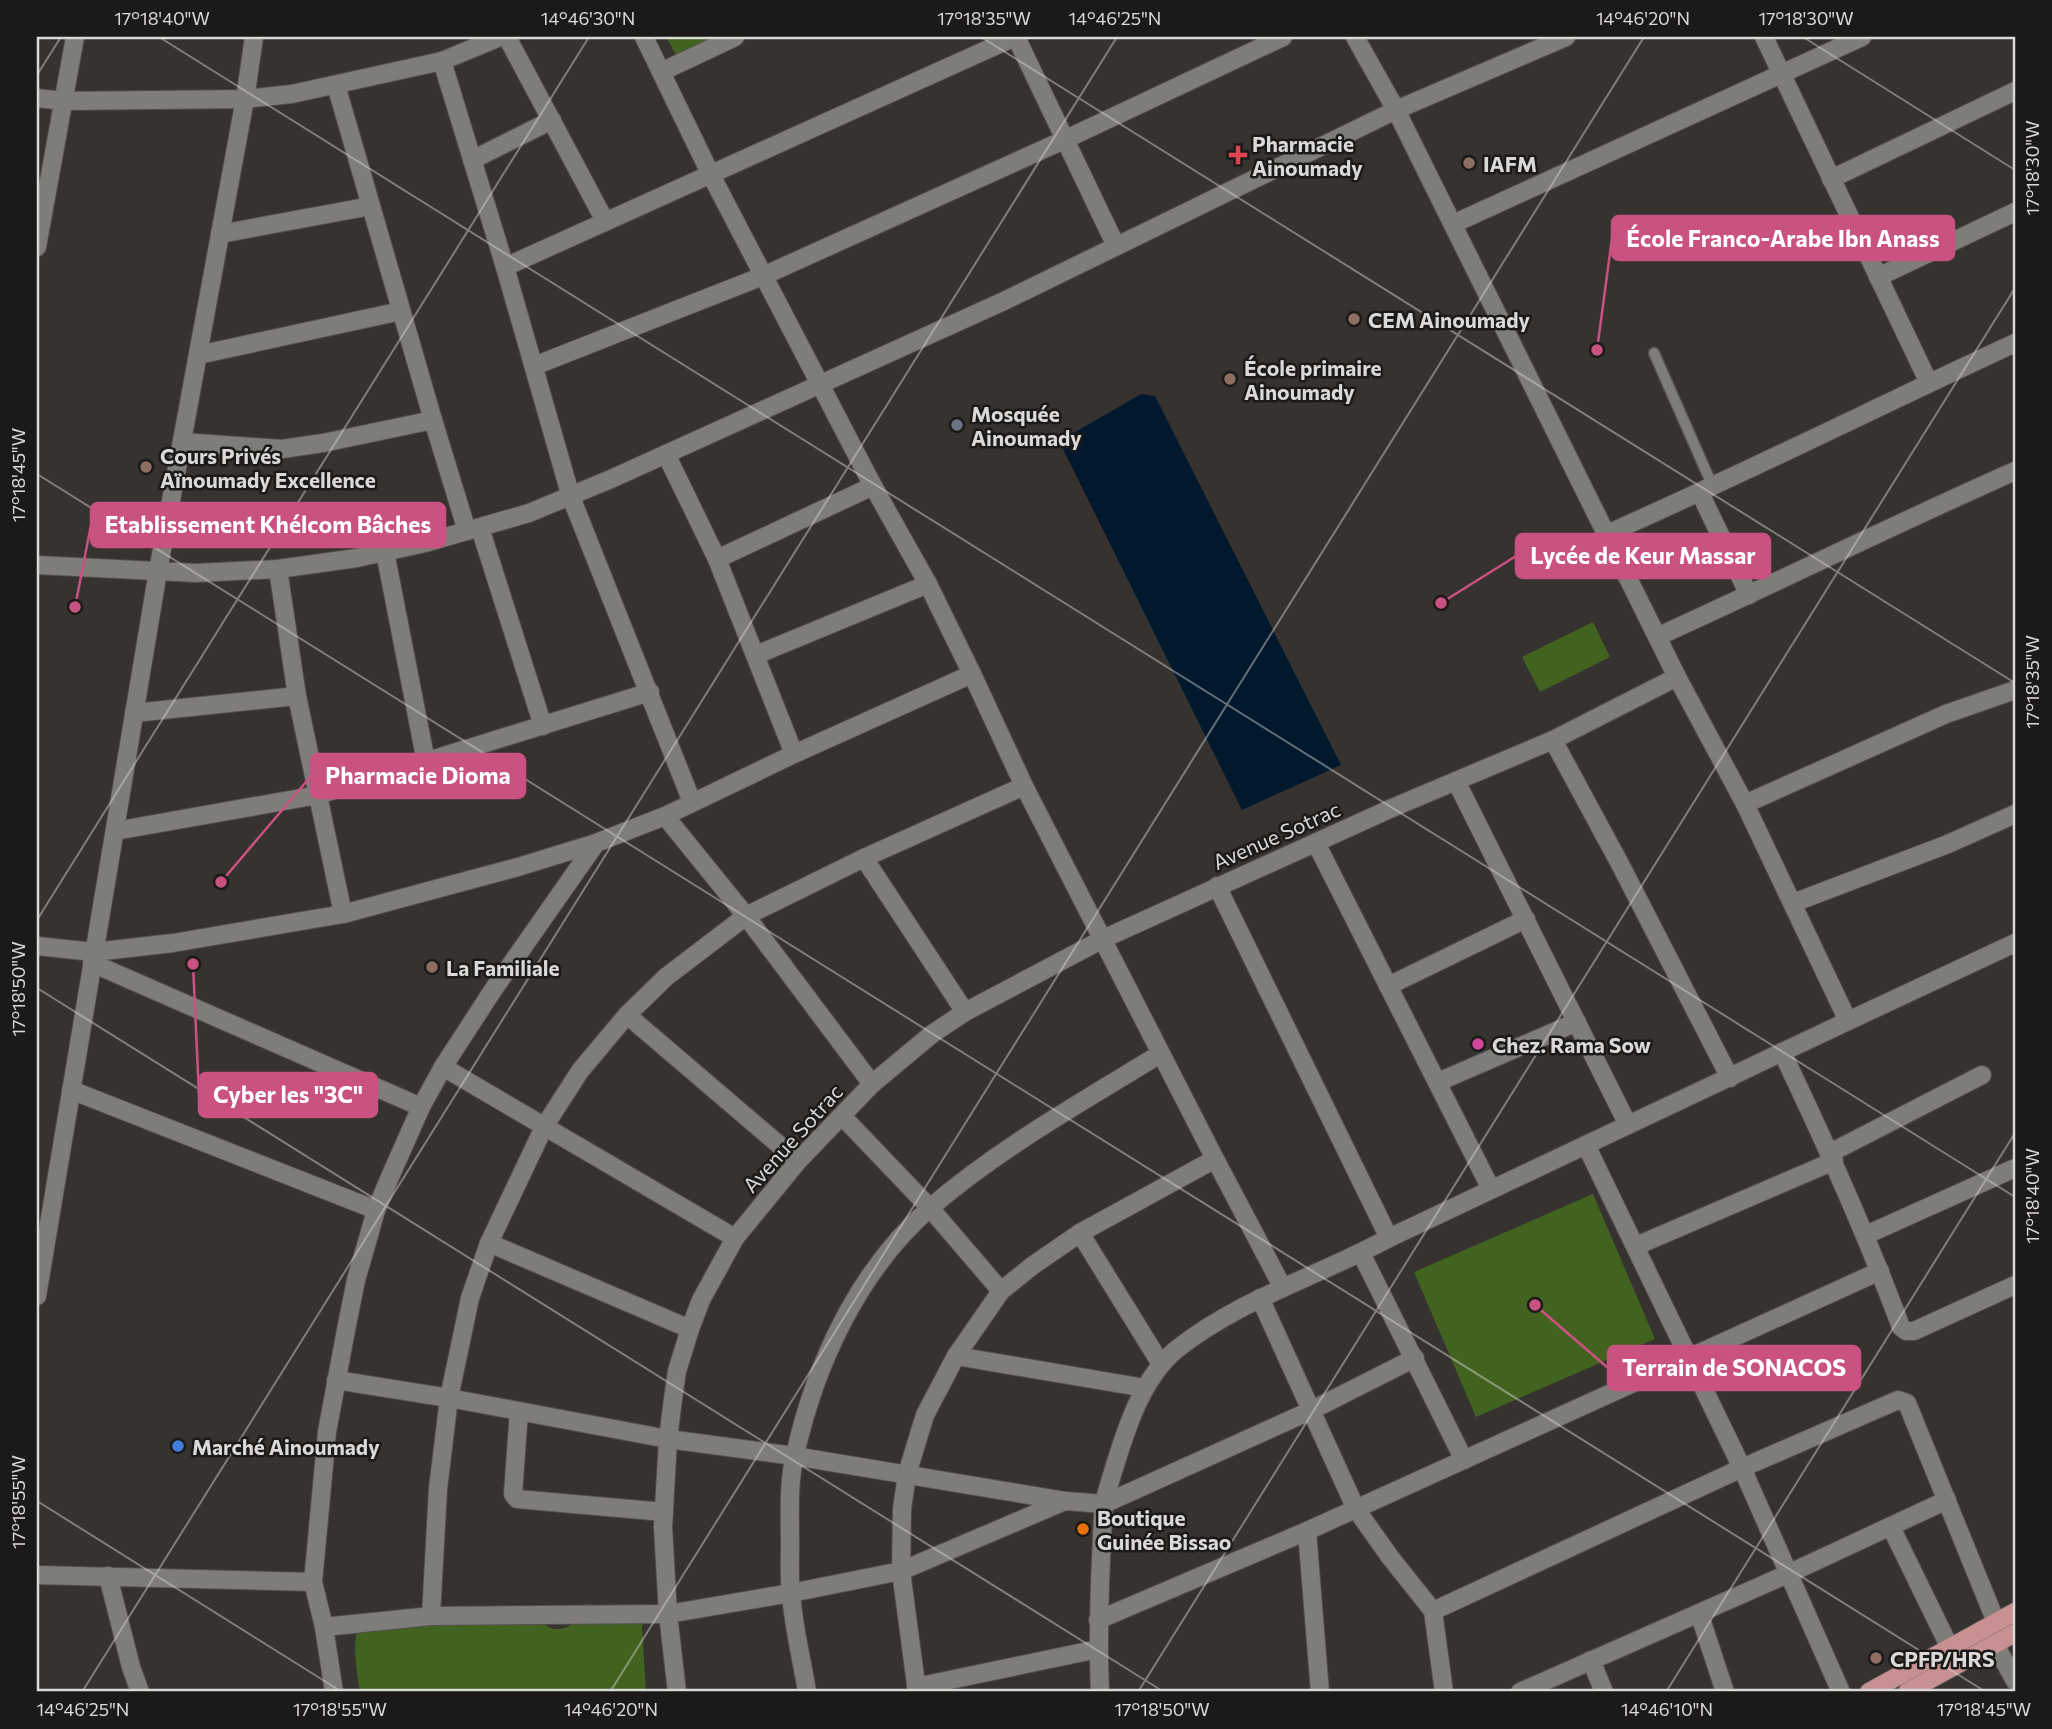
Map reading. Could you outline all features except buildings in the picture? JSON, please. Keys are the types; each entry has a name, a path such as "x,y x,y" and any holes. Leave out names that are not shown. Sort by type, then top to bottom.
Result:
{"main road":[{"path":"1869,1692 2015,1612"},
{"path":"1908,1692 2015,1633"}],"street":[{"path":"37,247 75,37"},
{"path":"37,1296 39,1264 158,571 245,99 254,37"},
{"path":"37,98 64,101 245,99 292,94 442,61 500,37"},
{"path":"507,37 605,221"},
{"path":"644,37 710,173 873,486 928,584 1024,786 1283,1288"},
{"path":"661,72 735,37"},
{"path":"505,267 1015,37 1116,246"},
{"path":"534,366 764,276 1283,37"},
{"path":"1355,37 1396,110 1677,677 1745,804 1848,1021"},
{"path":"37,565 196,573 278,569 357,558 425,544 529,513 571,497 1004,301 1396,110 1566,37"},
{"path":"1763,37 1929,383"},
{"path":"1453,224 1862,37"},
{"path":"442,61 571,497 692,802"},
{"path":"336,85 433,420 543,726"},
{"path":"1831,179 2015,91"},
{"path":"472,160 552,120"},
{"path":"220,234 371,206"},
{"path":"1878,277 2015,212"},
{"path":"198,355 401,312"},
{"path":"1608,534 1707,490 2015,343"},
{"path":"182,442 282,449 433,420"},
{"path":"666,454 717,559 794,754"},
{"path":"1659,636 2015,471"},
{"path":"717,559 873,486"},
{"path":"1707,490 1749,595"},
{"path":"385,552 426,762"},
{"path":"278,569 297,696 342,914"},
{"path":"756,655 928,584"},
{"path":"93,958 342,914 518,867 596,843 665,816 794,754 972,674"},
{"name":"Avenue Sotrac","path":"677,1692 668,1614 664,1512 668,1439 677,1371 690,1329 701,1300 735,1238 798,1161 872,1084 932,1034 965,1012 1102,939 1553,740 1677,677"},
{"path":"1745,804 1957,710 2015,690"},
{"path":"115,831 318,795 650,692"},
{"path":"134,713 297,696"},
{"path":"1553,740 1730,1078"},
{"path":"1456,782 1628,1125"},
{"path":"431,1616 438,1489 449,1398 470,1298 489,1243 544,1127 580,1072 627,1014 666,977 746,916 864,858 1024,786"},
{"path":"1793,903 1948,844 2015,814"},
{"path":"665,816 746,916 872,1084"},
{"path":"334,1692 324,1627 313,1582 327,1433 356,1280 376,1210 421,1107 443,1068 493,990 596,843"},
{"path":"1316,843 1491,1189"},
{"path":"864,858 965,1012"},
{"path":"1217,886 1389,1238"},
{"path":"1388,986 1526,919"},
{"path":"1100,1692 1098,1620 1104,1504 1118,1457 1145,1388 1161,1364 1175,1350 1260,1298 1361,1253 1491,1189 2015,943"},
{"path":"37,946 93,958 421,1107"},
{"path":"627,1014 798,1161"},
{"path":"1438,1082 1577,1022"},
{"path":"1782,1052 1866,1235 1901,1327 1906,1331 1913,1331 2015,1285"},
{"path":"807,1692 791,1593 790,1492 794,1456 810,1400 829,1349 847,1312 877,1267 901,1237 930,1208 1041,1126 1160,1054"},
{"path":"443,1068 735,1238"},
{"path":"1636,1246 1832,1157 1982,1075"},
{"path":"71,1090 376,1210"},
{"path":"842,1116 930,1208 1001,1291"},
{"path":"1586,1145 1742,1468 1842,1692"},
{"path":"1098,1649 917,1690 901,1571 902,1509 907,1474 925,1415 956,1356 1001,1291 1080,1233 1215,1159"},
{"path":"1866,1235 2015,1168"},
{"path":"1080,1233 1161,1364"},
{"path":"489,1243 690,1329"},
{"path":"1361,1253 1464,1460"},
{"path":"1098,1620 1307,1531 1880,1271"},
{"path":"1260,1298 1356,1509 1390,1558 1433,1611 1444,1692"},
{"path":"956,1356 1145,1388"},
{"path":"336,1380 668,1439 794,1456 1065,1501 1104,1504 1312,1410 1415,1358"},
{"path":"1433,1611 1742,1468 1898,1400 1907,1403 1996,1622"},
{"path":"519,1411 513,1494 517,1499 664,1512"},
{"path":"1520,1692 1699,1614 1947,1500"},
{"path":"324,1627 431,1616 668,1614 901,1571 1065,1501"},
{"path":"1891,1527 1950,1648"},
{"path":"1307,1531 1320,1692"},
{"path":"37,1575 313,1582"},
{"path":"108,1576 140,1692"},
{"path":"1699,1614 1725,1692"},
{"path":"1995,1644 2015,1681"},
{"path":"1591,1660 1604,1692"}],"lane":[{"path":"1654,353 1707,490"}],"green space":[{"path":"666,37 715,37 677,57"},
{"path":"1593,622 1610,657 1540,692 1522,657"},
{"path":"1593,1194 1655,1339 1476,1417 1414,1272"},
{"path":"583,1604 641,1610 646,1692 360,1692 355,1657 356,1638 362,1624 376,1616 412,1608 523,1612 536,1616 553,1629 558,1629 568,1627 574,1622"}],"water":[{"path":"1141,394 1155,396 1341,765 1242,810 1062,447 1065,438"}],"place":[{"name":"Pharmacie Ainoumady","path":"1238,155"},
{"name":"IAFM","path":"1469,163"},
{"name":"CEM Ainoumady","path":"1354,319"},
{"name":"École Franco-Arabe Ibn Anass","path":"1597,350"},
{"name":"École primaire Ainoumady","path":"1230,379"},
{"name":"Mosquée Ainoumady","path":"957,425"},
{"name":"Cours Privés Aïnoumady Excellence","path":"146,467"},
{"name":"Lycée de Keur Massar","path":"1441,603"},
{"name":"Etablissement Khélcom Bâches","path":"75,607"},
{"name":"Pharmacie Dioma","path":"221,882"},
{"name":"Cyber les \"3C\"","path":"193,964"},
{"name":"La Familiale","path":"432,967"},
{"name":"Chez. Rama Sow","path":"1478,1044"},
{"name":"Terrain de SONACOS","path":"1535,1305"},
{"name":"Marché Ainoumady","path":"178,1446"},
{"name":"Boutique Guinée Bissao","path":"1083,1529"},
{"name":"CPFP/HRS","path":"1876,1658"}]}
